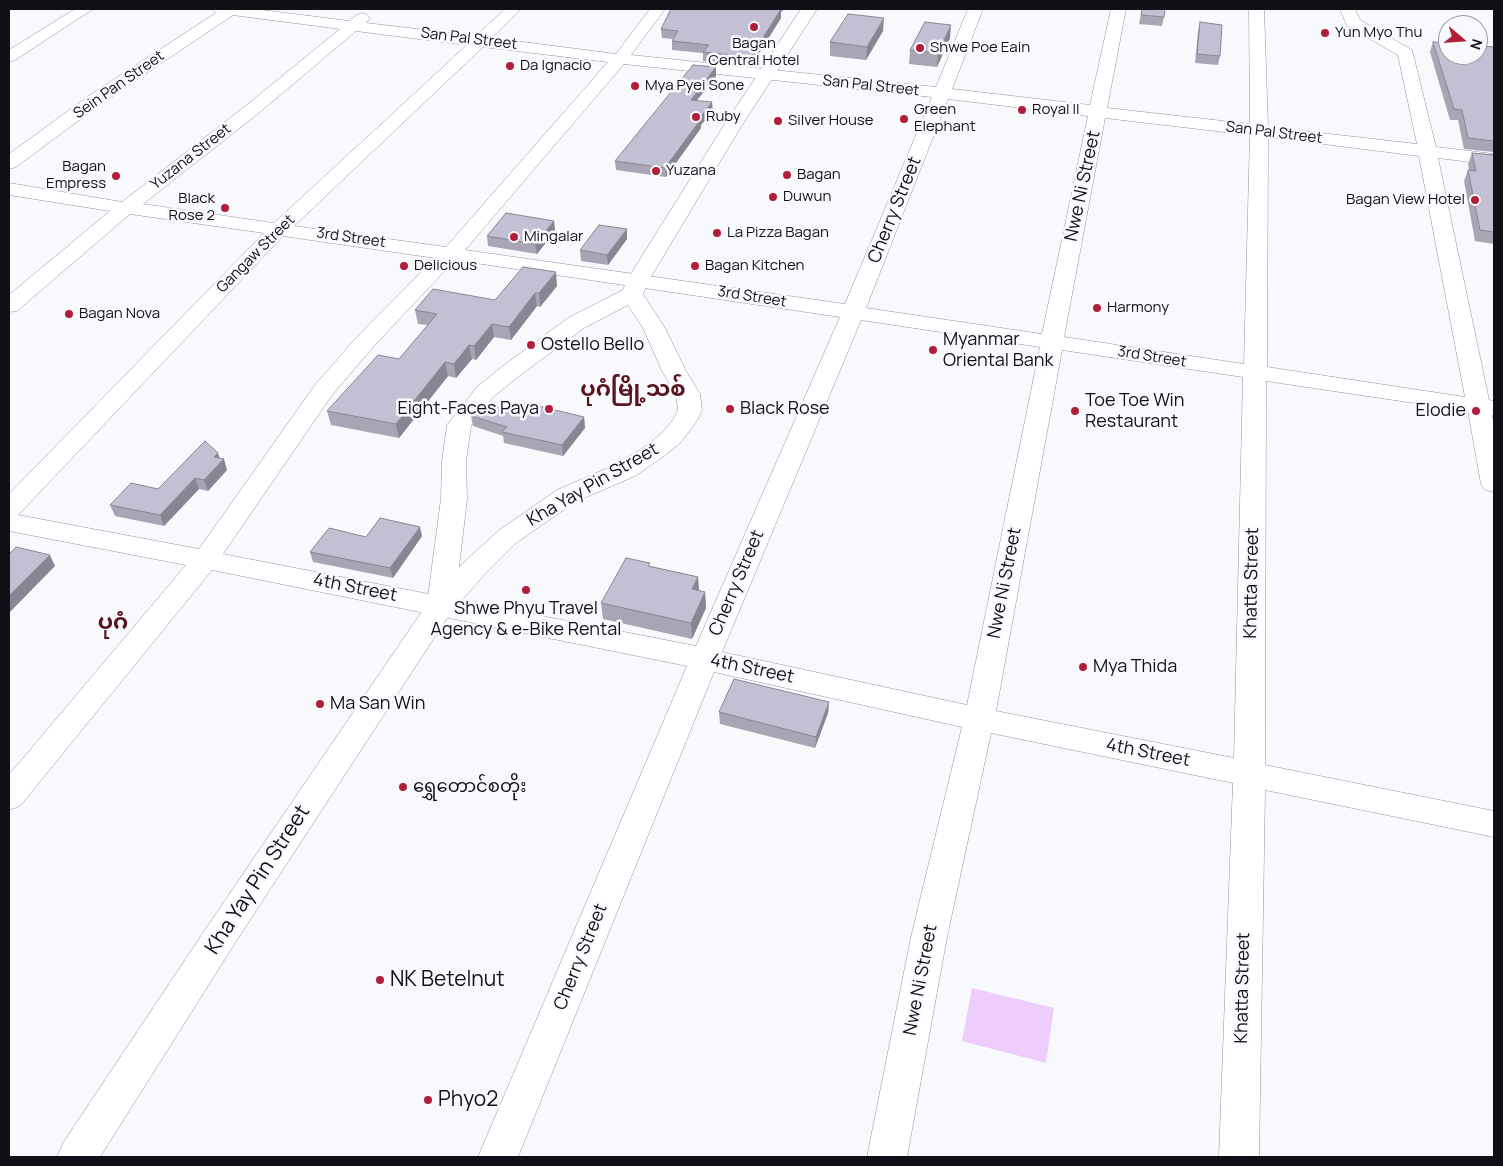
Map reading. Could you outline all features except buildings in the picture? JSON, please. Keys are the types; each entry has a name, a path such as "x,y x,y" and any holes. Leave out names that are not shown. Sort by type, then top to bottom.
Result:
{"street":[{"path":"9,57 85,9"},
{"name":"San Pal Street","path":"227,9 620,59 942,93 1494,159"},
{"name":"Sein Pan Street","path":"9,163 227,9"},
{"name":"Yuzana Street","path":"9,306 126,208 254,108 374,9"},
{"name":"Gangaw Street","path":"9,509 280,228 514,9"},
{"path":"9,797 206,560 323,390 365,342 452,252 620,59 658,9"},
{"path":"635,287 730,130 809,9"},
{"name":"Cherry Street","path":"498,1157 705,659 853,312 976,9"},
{"name":"Nwe Ni Street","path":"887,1157 929,937 978,719 1119,9"},
{"name":"Khatta Street","path":"1239,1157 1249,773 1259,132 1257,9"},
{"path":"1348,9 1353,23 1406,53 1487,407 1494,484"},
{"name":"3rd Street","path":"9,189 126,208 452,252 635,287 853,312 1487,407"},
{"name":"Kha Yay Pin Street","path":"77,1157 228,924 440,605 475,567 507,537 566,496 626,470 672,437 684,422 690,410 688,394 674,371 635,287 576,323 511,371 485,392 459,425 454,461 454,499 440,605"},
{"name":"4th Street","path":"9,522 440,605 705,659 978,719 1494,824"}],"shaded area":[{"path":"972,988 1054,1008 1046,1063 962,1041"}],"place":[{"name":"Bagan Central Hotel","path":"754,27"},
{"name":"Yun Myo Thu","path":"1325,33"},
{"name":"Shwe Poe Eain","path":"920,48"},
{"name":"Da Ignacio","path":"510,66"},
{"name":"Mya Pyei Sone","path":"635,86"},
{"name":"Royal II","path":"1022,110"},
{"name":"Ruby","path":"696,117"},
{"name":"Green Elephant","path":"904,119"},
{"name":"Silver House","path":"778,121"},
{"name":"Yuzana","path":"656,171"},
{"name":"Bagan","path":"787,175"},
{"name":"Bagan Empress","path":"116,176"},
{"name":"Duwun","path":"773,197"},
{"name":"Bagan View Hotel","path":"1475,200"},
{"name":"Black Rose 2","path":"225,208"},
{"name":"La Pizza Bagan","path":"717,233"},
{"name":"Mingalar","path":"514,237"},
{"name":"Delicious","path":"404,266"},
{"name":"Bagan Kitchen","path":"695,266"},
{"name":"Harmony","path":"1097,308"},
{"name":"Bagan Nova","path":"69,314"},
{"name":"Ostello Bello","path":"531,345"},
{"name":"Myanmar Oriental Bank","path":"933,350"},
{"name":"Eight-Faces Paya","path":"549,409"},
{"name":"Black Rose","path":"730,409"},
{"name":"Toe Toe Win Restaurant","path":"1075,411"},
{"name":"Elodie","path":"1476,411"},
{"name":"Shwe Phyu Travel Agency & e-Bike Rental","path":"526,590"},
{"name":"Mya Thida","path":"1083,667"},
{"name":"Ma San Win","path":"320,704"},
{"name":"ရွှေတောင်စတိုး","path":"403,787"},
{"name":"NK Betelnut","path":"380,980"},
{"name":"Phyo2","path":"428,1100"}],"district":[{"name":"ပုဂံမြို့သစ်","path":"633,390"},
{"name":"ပုဂံ","path":"113,623"}]}
